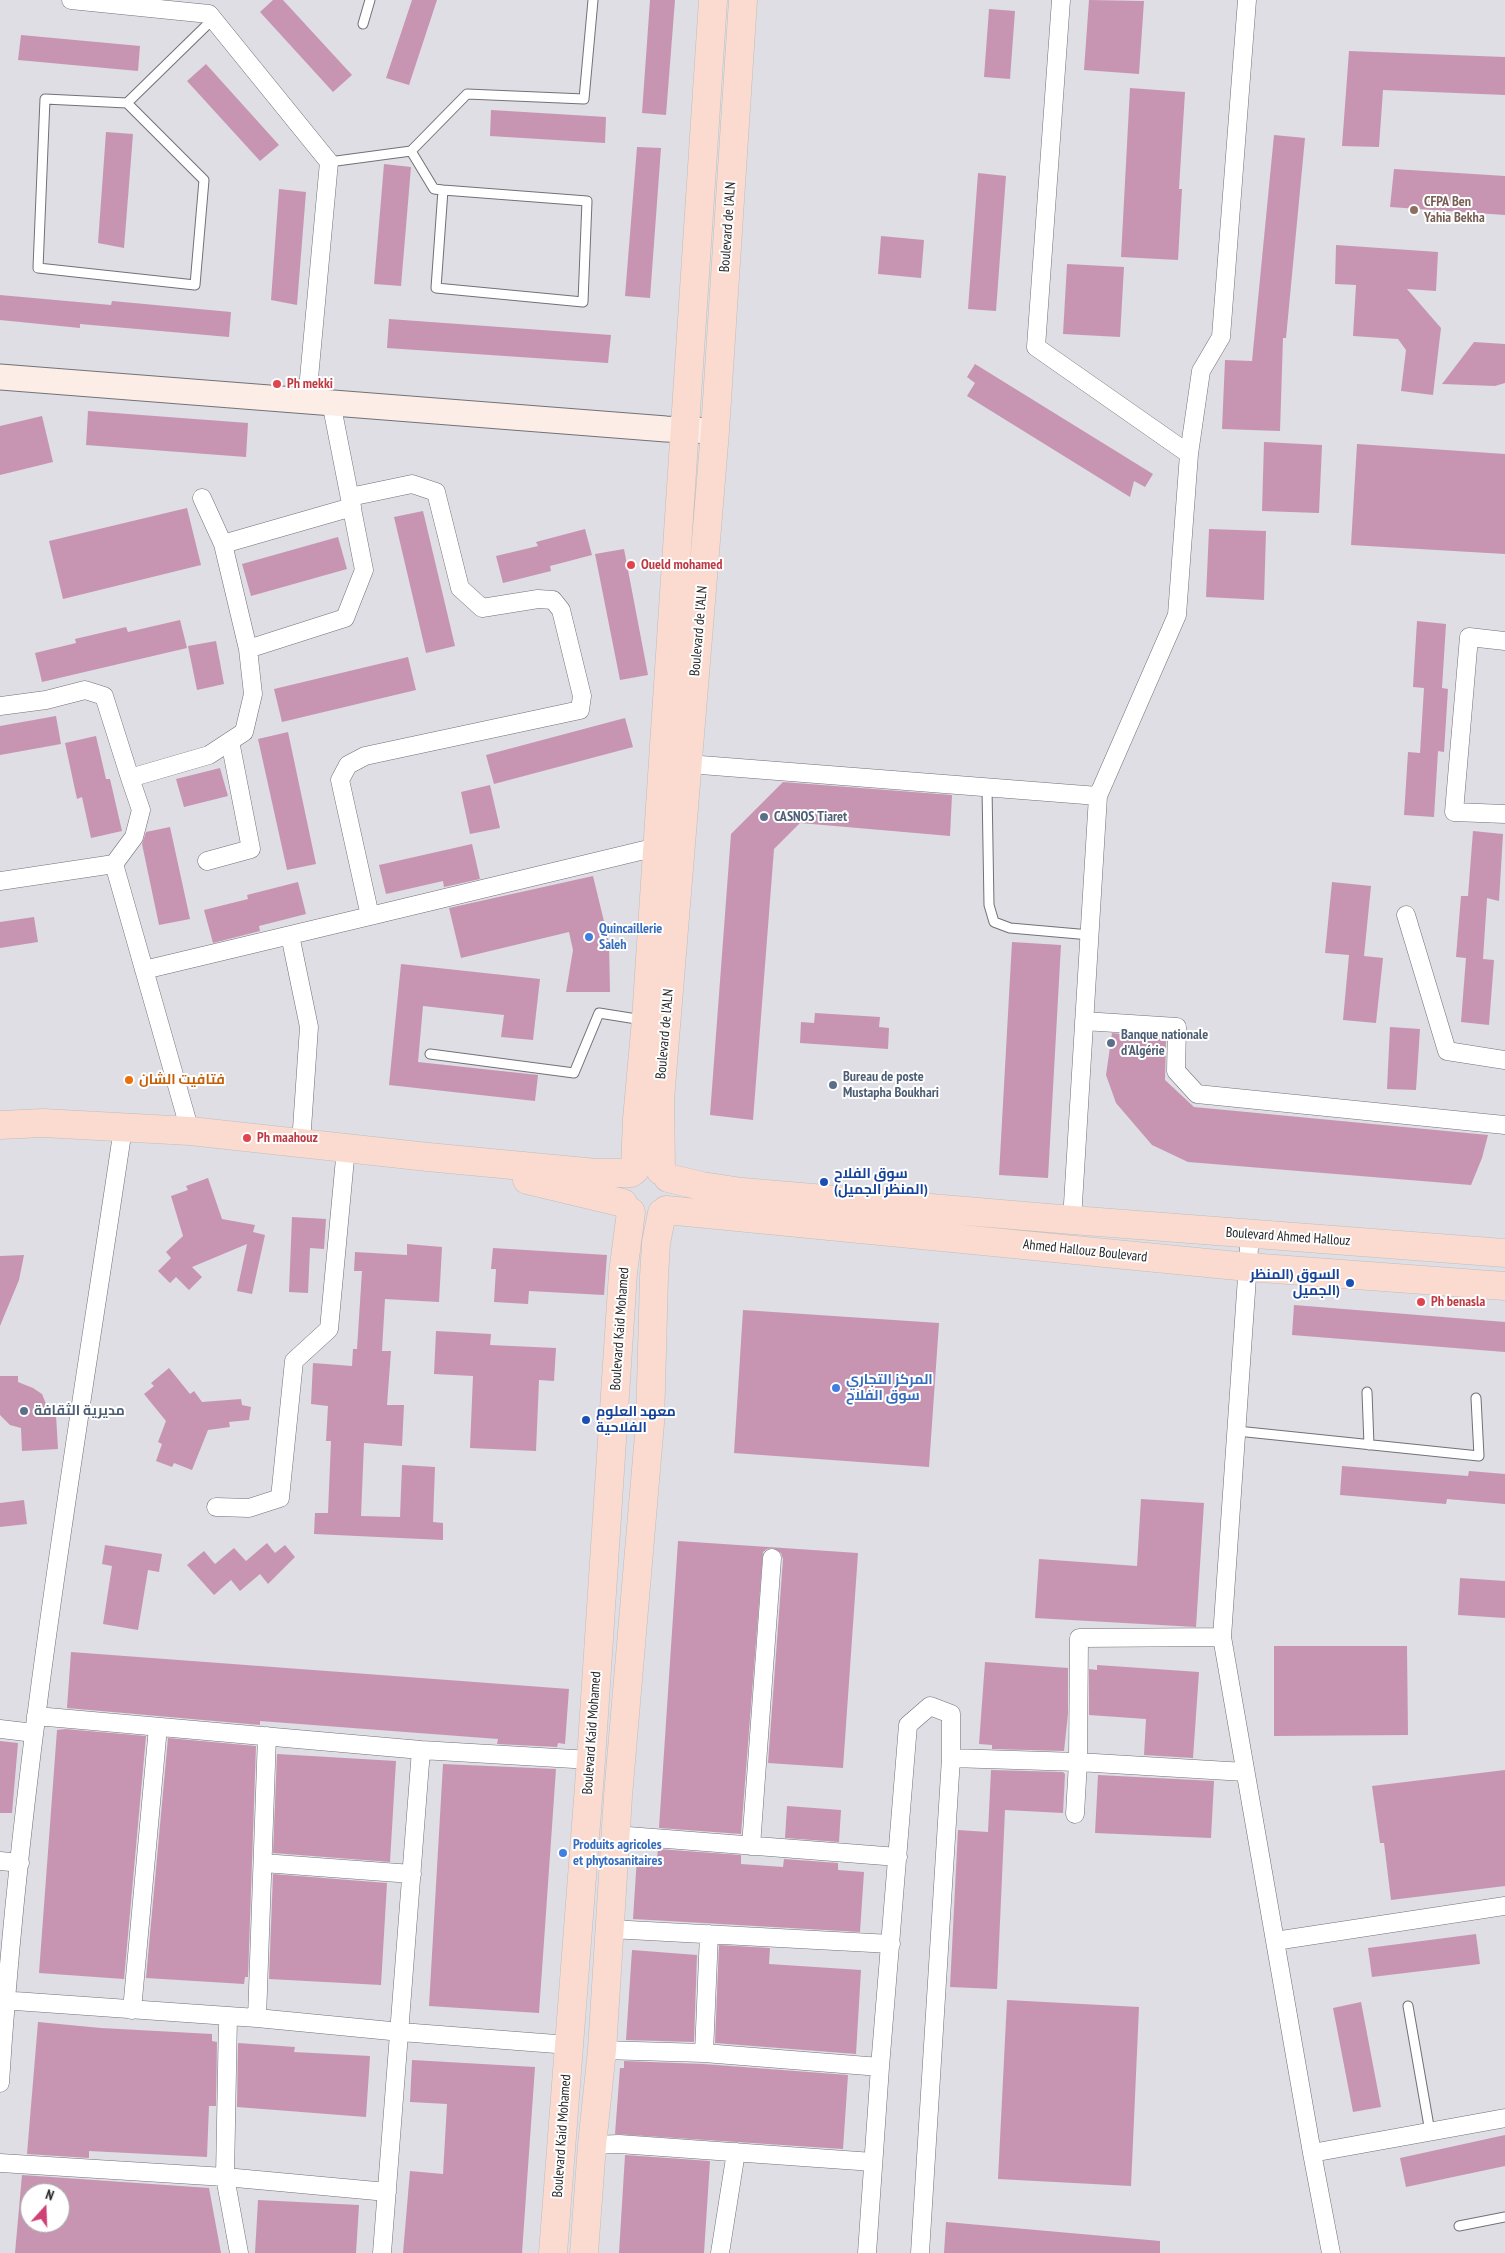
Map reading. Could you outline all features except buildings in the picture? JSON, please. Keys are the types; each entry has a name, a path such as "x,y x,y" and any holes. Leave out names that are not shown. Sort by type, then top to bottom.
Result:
{"main road":[{"name":"Boulevard de l'ALN","path":"649,1173 637,1119 646,1020 713,0"},
{"name":"Boulevard de l'ALN","path":"649,1173 660,1099 716,430 743,0"},
{"path":"596,1173 621,1150 631,1135 637,1119"},
{"path":"0,1125 42,1123 190,1131 428,1157 627,1208 643,1218 649,1218 664,1212"},
{"name":"Ahmed Hallouz Boulevard","path":"428,1157 596,1173 649,1173 702,1186 742,1192 1072,1220"},
{"path":"584,2253 592,2145 602,2050 615,1835 650,1423 656,1243 664,1212 670,1204 673,1191 649,1173 622,1183 621,1197 627,1208"},
{"name":"Boulevard Kaid Mohamed","path":"553,2253 591,1760 627,1208"},
{"name":"Ahmed Hallouz Boulevard","path":"664,1212 1248,1267 1505,1286"},
{"name":"Boulevard Ahmed Hallouz","path":"1072,1220 1505,1253"}],"street":[{"path":"70,0 212,11 329,162 306,400"},
{"path":"1061,0 1036,347 1189,454"},
{"path":"1072,1220 1098,796 1177,615 1189,454 1201,371 1221,337 1247,0"},
{"path":"0,377 686,430 716,430"},
{"path":"248,649 344,618 364,570 331,402"},
{"path":"223,544 412,484 436,492 460,588 482,608 538,598 553,600 561,610 582,696 580,710 364,756 348,765 340,780 370,916"},
{"path":"130,778 209,755 244,732 253,694 248,649 223,544 202,498"},
{"path":"1505,640 1469,637 1454,812 1505,814"},
{"path":"0,706 46,700 85,690 104,696 141,810 134,837 114,864 0,881"},
{"path":"207,861 251,849 230,741"},
{"path":"688,764 1098,796"},
{"path":"144,970 657,847"},
{"path":"114,864 190,1131"},
{"path":"1406,915 1447,1051 1505,1060"},
{"path":"290,935 309,1027 301,1143"},
{"path":"1084,1021 1177,1027 1176,1071 1198,1094 1505,1125"},
{"path":"0,2083 3,2000 35,1725 123,1128"},
{"path":"216,1507 249,1508 280,1498 294,1361 329,1329 346,1148"},
{"path":"1250,1234 1222,1638 1331,2253"},
{"path":"751,1846 772,1558"},
{"path":"1075,1814 1078,1762 1079,1638 1222,1638"},
{"path":"867,2253 880,2066 908,1725 930,1706 951,1714 951,1758 920,2253"},
{"path":"0,1729 35,1725 158,1727 421,1750 591,1760"},
{"path":"132,2010 158,1727"},
{"path":"257,2018 267,1736"},
{"path":"382,2253 401,2032 421,1750"},
{"path":"951,1758 1078,1762 1245,1772"},
{"path":"615,1835 898,1857"},
{"path":"0,1861 20,1863"},
{"path":"262,1863 412,1874"},
{"path":"1275,1941 1505,1906"},
{"path":"610,1929 891,1944"},
{"path":"704,2053 709,1934"},
{"path":"3,2000 257,2018 568,2045"},
{"path":"228,2016 225,2177 238,2253"},
{"path":"602,2050 704,2053 880,2066"},
{"path":"1312,2152 1505,2118"},
{"path":"592,2145 619,2144 873,2162"},
{"path":"720,2253 736,2152"},
{"path":"0,2163 225,2177 387,2192"}],"lane":[{"path":"363,24 370,0"},
{"path":"329,162 411,151 467,94 584,98 592,0"},
{"path":"127,103 212,11"},
{"path":"45,99 127,103 204,180 195,285 38,268 45,99"},
{"path":"411,151 434,189 586,201 583,302 436,288 443,190"},
{"path":"987,788 989,905 994,922 1010,928 1090,935"},
{"path":"430,1054 574,1073 599,1013 646,1020"},
{"path":"1367,1392 1369,1445"},
{"path":"1237,1431 1478,1456 1476,1398"},
{"path":"1408,2006 1430,2132"},
{"path":"1459,2226 1505,2217"}],"place":[{"name":"CFPA Ben Yahia Bekha","path":"1414,210"},
{"name":"Ph mekki","path":"277,384"},
{"name":"Oueld mohamed","path":"631,565"},
{"name":"CASNOS Tiaret","path":"764,817"},
{"name":"Quincaillerie Saleh","path":"589,937"},
{"name":"Banque nationale d'Algérie","path":"1111,1043"},
{"name":"فتافيت الشان","path":"129,1080"},
{"name":"Bureau de poste Mustapha Boukhari","path":"833,1085"},
{"name":"Ph maahouz","path":"247,1138"},
{"name":"سوق الفلاح (المنظر الجميل)","path":"824,1182"},
{"name":"السوق (المنظر الجميل)","path":"1350,1283"},
{"name":"Ph benasla","path":"1421,1302"},
{"name":"المركز التجاري سوق الفلاح","path":"836,1388"},
{"name":"مديرية الثقافة","path":"24,1411"},
{"name":"معهد العلوم الفلاحية","path":"586,1420"},
{"name":"Produits agricoles et phytosanitaires","path":"563,1853"}]}
